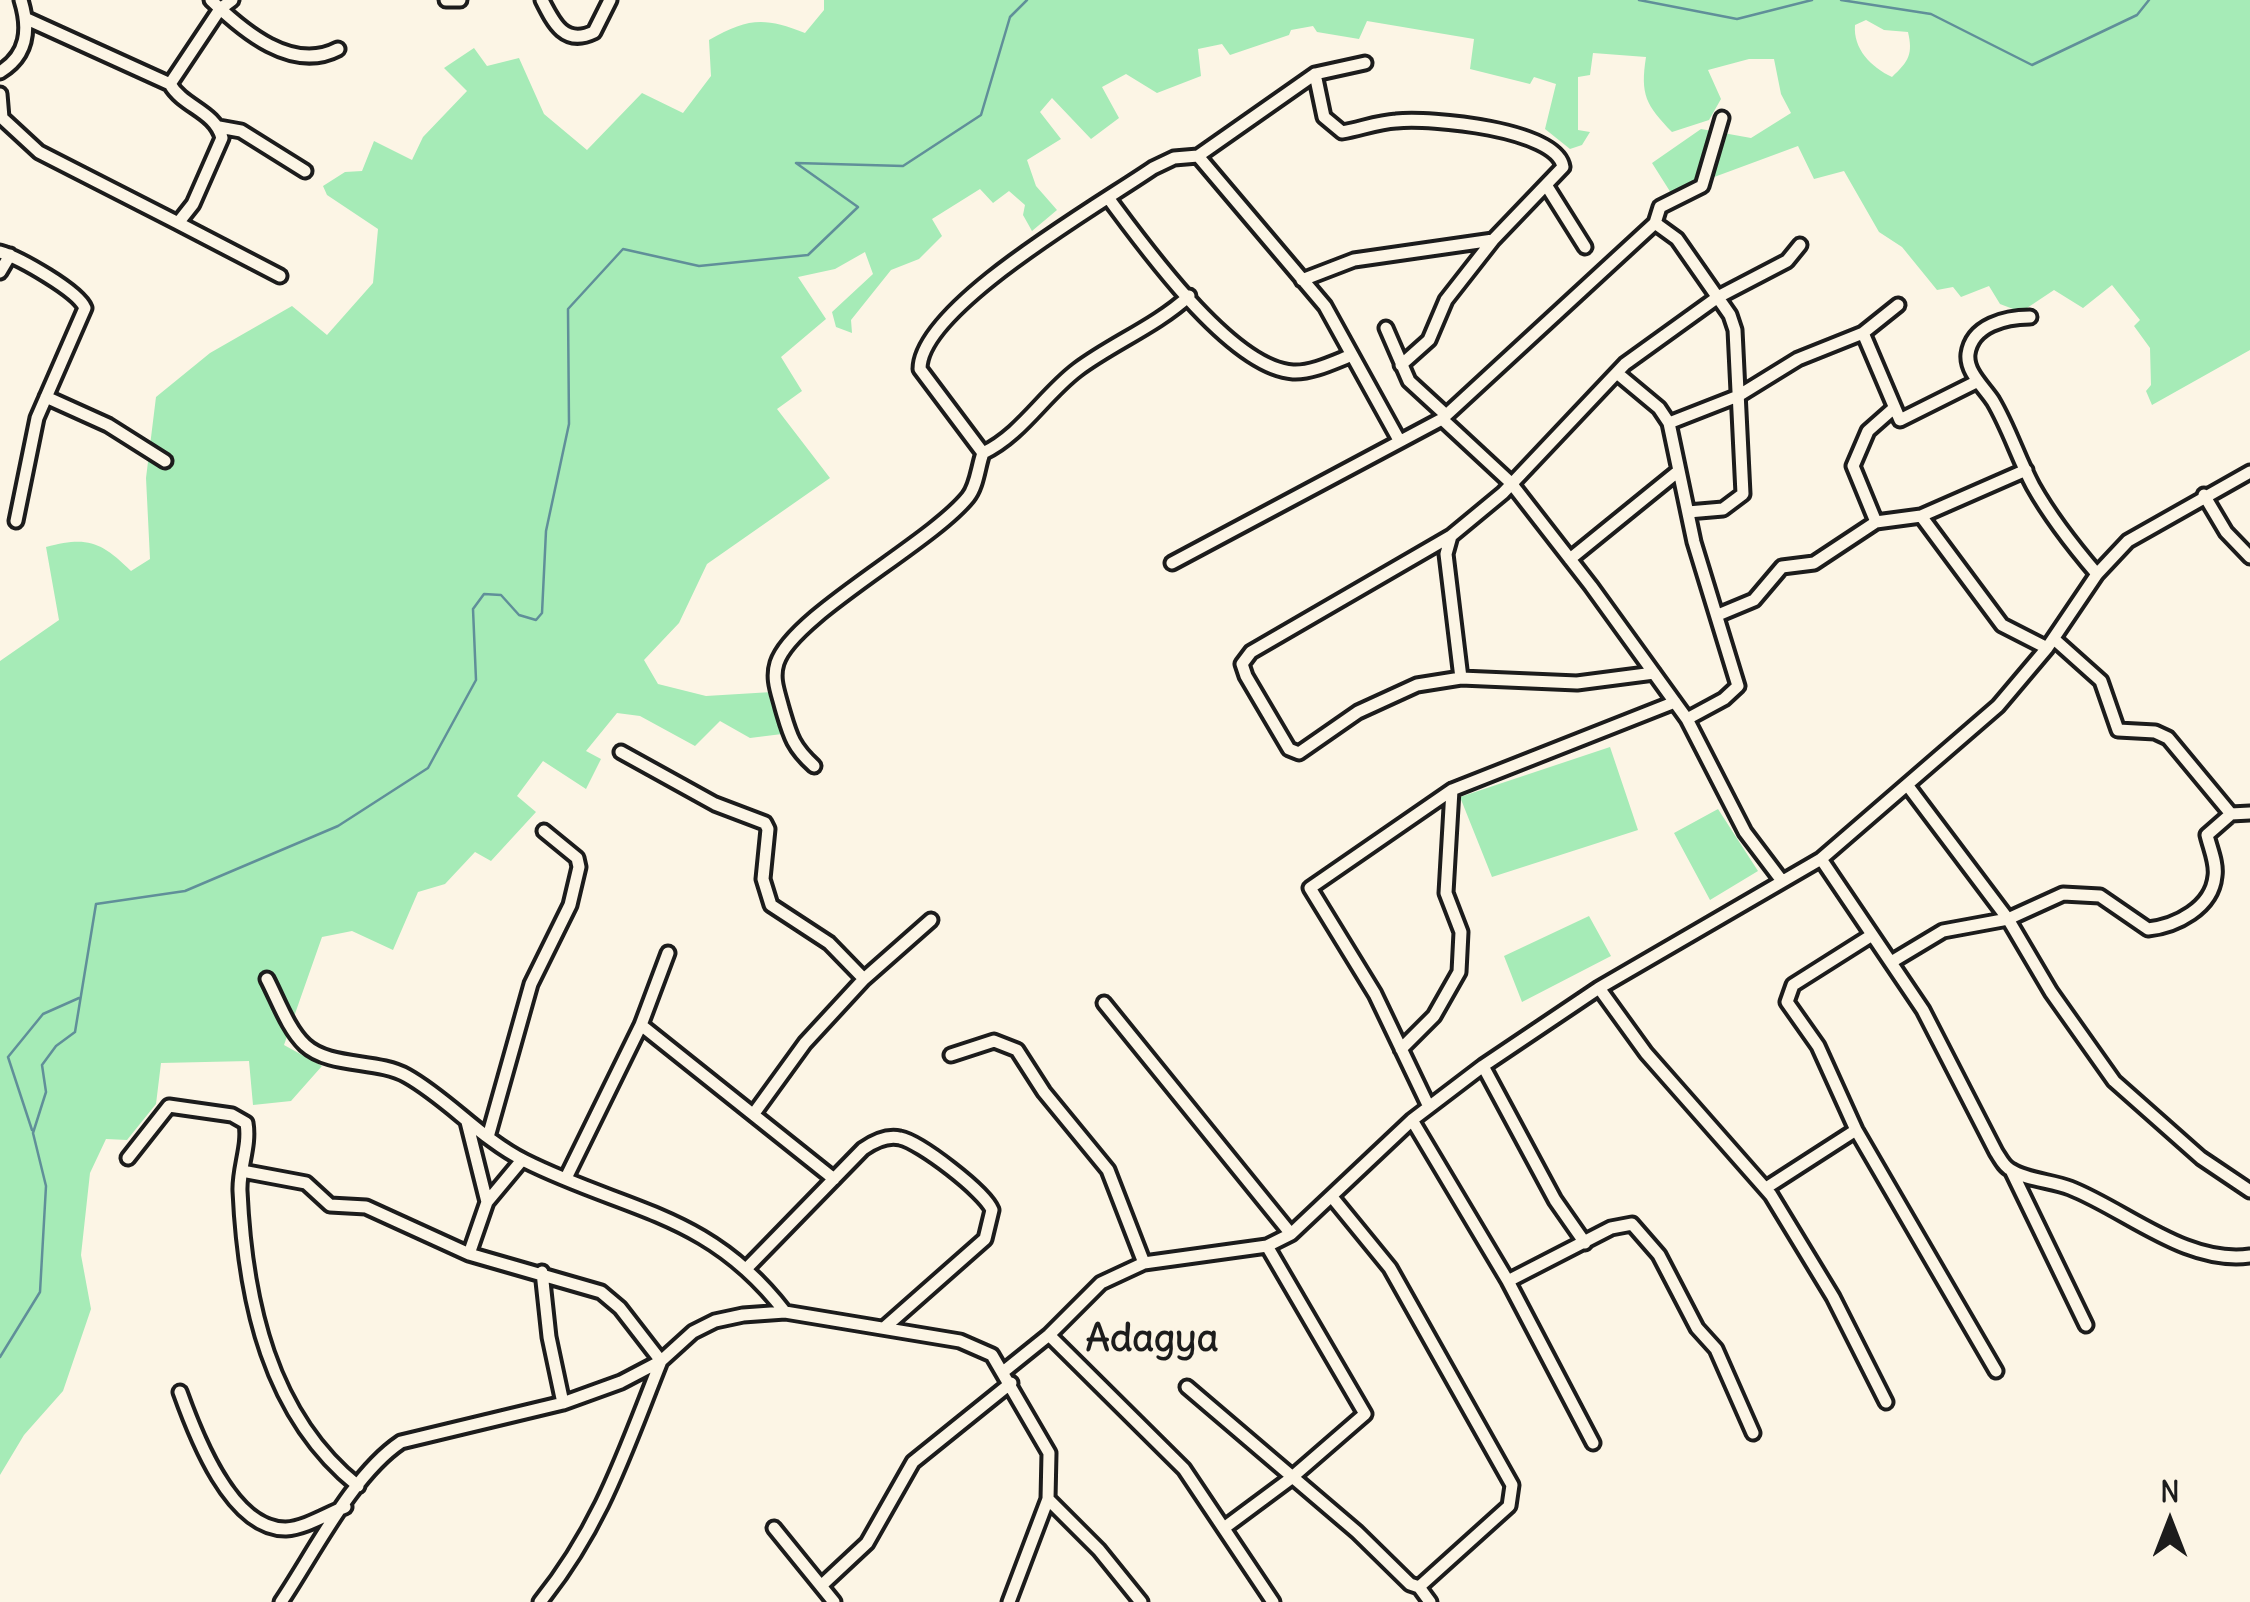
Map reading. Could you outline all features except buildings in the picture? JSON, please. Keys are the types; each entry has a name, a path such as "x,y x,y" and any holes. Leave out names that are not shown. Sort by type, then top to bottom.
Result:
{"street":[{"path":"0,72 20,54 27,19 21,0"},
{"path":"170,84 216,4 232,0"},
{"path":"446,0 460,0"},
{"path":"542,0 562,33 573,38 594,32 610,0"},
{"path":"216,4 284,54 329,54 338,49"},
{"path":"27,19 170,84 178,97 219,127 241,131 305,171"},
{"path":"982,453 920,369 920,355 929,336 998,271 1152,168 1174,158 1198,156 1315,74 1365,63"},
{"path":"1315,74 1324,117 1342,132 1398,120 1531,136 1562,160 1563,168 1548,188 1492,240 1446,300 1429,340 1401,365"},
{"path":"0,94 1,117 39,152 280,276"},
{"path":"1172,563 1444,417 1655,223 1660,207 1702,186 1722,118"},
{"path":"178,223 193,204 218,148 219,127"},
{"path":"1198,156 1325,306 1399,440"},
{"path":"1548,188 1585,248"},
{"path":"1109,198 1189,296 1236,344 1289,372 1306,372 1352,355"},
{"path":"1655,223 1677,239 1718,297 1735,330 1743,494 1722,509 1688,512"},
{"path":"1302,280 1354,260 1492,240"},
{"path":"1654,674 1577,683 1461,678 1418,686 1358,712 1299,753 1288,749 1242,664 1251,652 1452,536 1511,483 1634,356 1718,297 1788,260 1800,245"},
{"path":"0,272 5,253 84,304 83,318 37,418 16,521"},
{"path":"814,766 792,746 786,732 775,686 782,651 848,593 953,514 972,492 982,453 1004,440 1072,374 1159,322 1189,296"},
{"path":"1669,423 1738,396 1798,359 1863,333 1898,305"},
{"path":"2030,317 1999,319 1972,345 1968,355 1978,381 2049,512 2097,574"},
{"path":"1386,328 1401,365 1424,398 1511,483 1675,702 1745,832 1782,882"},
{"path":"1863,333 1894,408 1906,421 1978,381"},
{"path":"1617,373 1659,408 1669,423 1676,472 1738,686 1724,700 1687,719"},
{"path":"46,396 108,425 165,462"},
{"path":"1876,522 1853,466 1868,430 1894,408"},
{"path":"1718,614 1754,600 1782,568 1814,563 1876,522 1921,516 2026,470"},
{"path":"1570,560 1676,472"},
{"path":"822,1585 867,1543 913,1462 1007,1378 1101,1282 1144,1263 1267,1246 1291,1234 1412,1120 1482,1066 1599,988 1821,860 1998,706 2051,643 2097,574 2128,541 2250,472"},
{"path":"2204,495 2226,532 2250,557"},
{"path":"1921,516 2002,625 2051,643 2101,681 2118,730 2168,738 2231,814"},
{"path":"1452,536 1446,554 1461,678"},
{"path":"1429,1106 1375,994 1310,888 1452,790 1675,702"},
{"path":"620,752 716,804 765,823 768,829 763,879 771,906 829,942 864,979"},
{"path":"1908,786 2008,919 2051,992 2114,1082 2201,1158 2250,1191"},
{"path":"1401,1049 1434,1016 1459,972 1460,932 1446,893 1452,790"},
{"path":"1893,962 1943,931 2008,919 2049,898 2090,892 2137,926 2148,929 2175,922 2202,903 2212,889 2216,874 2207,835 2231,814 2250,813"},
{"path":"488,1137 531,984 570,905 580,867 578,858 544,831"},
{"path":"1821,860 1893,962 1996,1152 2012,1172 2026,1209 2086,1325"},
{"path":"755,1112 794,1056 864,979 931,920"},
{"path":"1872,936 1793,985 1787,994 1793,1014 1818,1046 1856,1130 1996,1371"},
{"path":"566,1178 641,1025 668,953"},
{"path":"267,979 306,1046 321,1055 382,1065 409,1077 522,1160 670,1217 747,1268 785,1312"},
{"path":"1599,988 1646,1052 1766,1188 1833,1297 1886,1402"},
{"path":"1104,1004 1291,1234"},
{"path":"641,1025 755,1112 834,1179"},
{"path":"950,1055 994,1040 1017,1050 1044,1092 1108,1170 1144,1263"},
{"path":"1482,1066 1554,1200 1585,1243"},
{"path":"128,1158 161,1113 178,1104 232,1115 246,1123 243,1238 267,1351 290,1409 316,1448 358,1486"},
{"path":"1412,1120 1508,1281 1594,1443"},
{"path":"467,1122 487,1202"},
{"path":"1766,1188 1856,1130"},
{"path":"747,1268 872,1143 901,1138 969,1183 992,1210 985,1239 884,1328"},
{"path":"469,1254 487,1202 522,1160"},
{"path":"242,1171 306,1183 330,1205 366,1207 469,1254 542,1272 612,1300 662,1361"},
{"path":"2012,1172 2068,1186 2130,1220 2200,1250 2220,1256 2250,1256"},
{"path":"1332,1197 1390,1268 1512,1485 1509,1506 1498,1519 1419,1587"},
{"path":"1508,1281 1624,1223 1642,1230 1698,1328 1722,1361 1753,1433"},
{"path":"1224,1528 1290,1479 1365,1414 1267,1246"},
{"path":"542,1272 549,1337 563,1403"},
{"path":"280,1602 358,1486 401,1442 563,1403 662,1361 694,1332 714,1321 785,1312 960,1341 992,1355 1049,1453 1048,1499 1009,1602"},
{"path":"1049,1336 1184,1470 1273,1602"},
{"path":"540,1602 577,1556 596,1522 662,1361"},
{"path":"1187,1387 1419,1587 1430,1602"},
{"path":"180,1392 204,1457 241,1505 261,1520 275,1528 291,1529 345,1507"},
{"path":"1048,1499 1099,1550 1141,1602"},
{"path":"774,1528 834,1602"}],"green space":[{"path":"824,0 2250,0 2250,350 2152,405 2146,391 2151,385 2150,348 2134,326 2140,320 2112,285 2083,308 2054,290 2021,312 2000,304 1989,286 1961,297 1953,287 1937,290 1902,247 1879,232 1844,171 1814,179 1798,146 1671,193 1652,163 1701,129 1751,138 1791,113 1781,94 1774,59 1749,59 1708,70 1721,99 1709,120 1672,132 1647,99 1646,57 1593,53 1590,75 1578,77 1578,130 1590,132 1582,145 1570,149 1545,129 1556,84 1534,77 1530,84 1470,69 1474,39 1367,21 1359,39 1317,32 1313,26 1291,30 1289,35 1230,55 1222,44 1198,49 1201,76 1157,93 1126,74 1102,87 1119,118 1091,139 1052,98 1040,112 1061,139 1027,160 1036,186 1057,210 1032,231 1023,215 1025,205 1009,191 993,203 980,189 932,219 942,236 919,259 891,270 851,320 852,333 836,327 832,312 873,274 865,252 835,269 798,277 826,319 781,357 802,391 777,409 830,478 707,564 679,623 644,660 658,684 706,696 772,692 782,734 750,738 720,721 695,746 640,716 617,713 586,751 601,759 586,789 543,761 517,796 536,812 491,861 475,852 445,884 418,892 393,950 352,931 322,937 284,1045 322,1066 291,1101 253,1105 249,1061 161,1063 156,1104 127,1140 106,1139 90,1173 81,1255 91,1309 63,1391 24,1435 0,1475 0,661 59,620 46,547 73,542 93,544 111,553 131,571 150,559 146,478 156,397 210,353 292,306 327,335 373,283 378,229 327,195 323,186 345,172 362,171 374,141 412,160 423,137 467,91 444,68 474,48 487,66 519,58 544,114 587,150 642,93 683,113 711,76 709,40 756,22 805,33 824,10","holes":["1866,20 1884,30 1908,32 1910,52 1892,77 1865,56 1857,42 1855,25"]},
{"path":"1610,747 1638,830 1492,877 1460,797"},
{"path":"1718,809 1758,871 1710,900 1674,833"},
{"path":"1589,916 1611,956 1522,1002 1504,956"}],"waterway":[{"path":"0,1357 40,1292 46,1186 33,1133 46,1092 42,1065 56,1046 75,1032 96,904 185,891 338,826 428,768 476,680 473,609 484,594 501,595 519,615 536,620 542,613 546,531 569,424 568,309 623,249 699,266 808,255 858,207 796,163 903,166 981,115 1010,17 1027,0"},
{"path":"1639,0 1737,19 1812,0"},
{"path":"1841,0 1931,14 2032,65 2137,15 2149,0"},
{"path":"32,1130 8,1057 43,1014 79,998"}],"district":[{"name":"Adagya","path":"1152,1340"}]}
